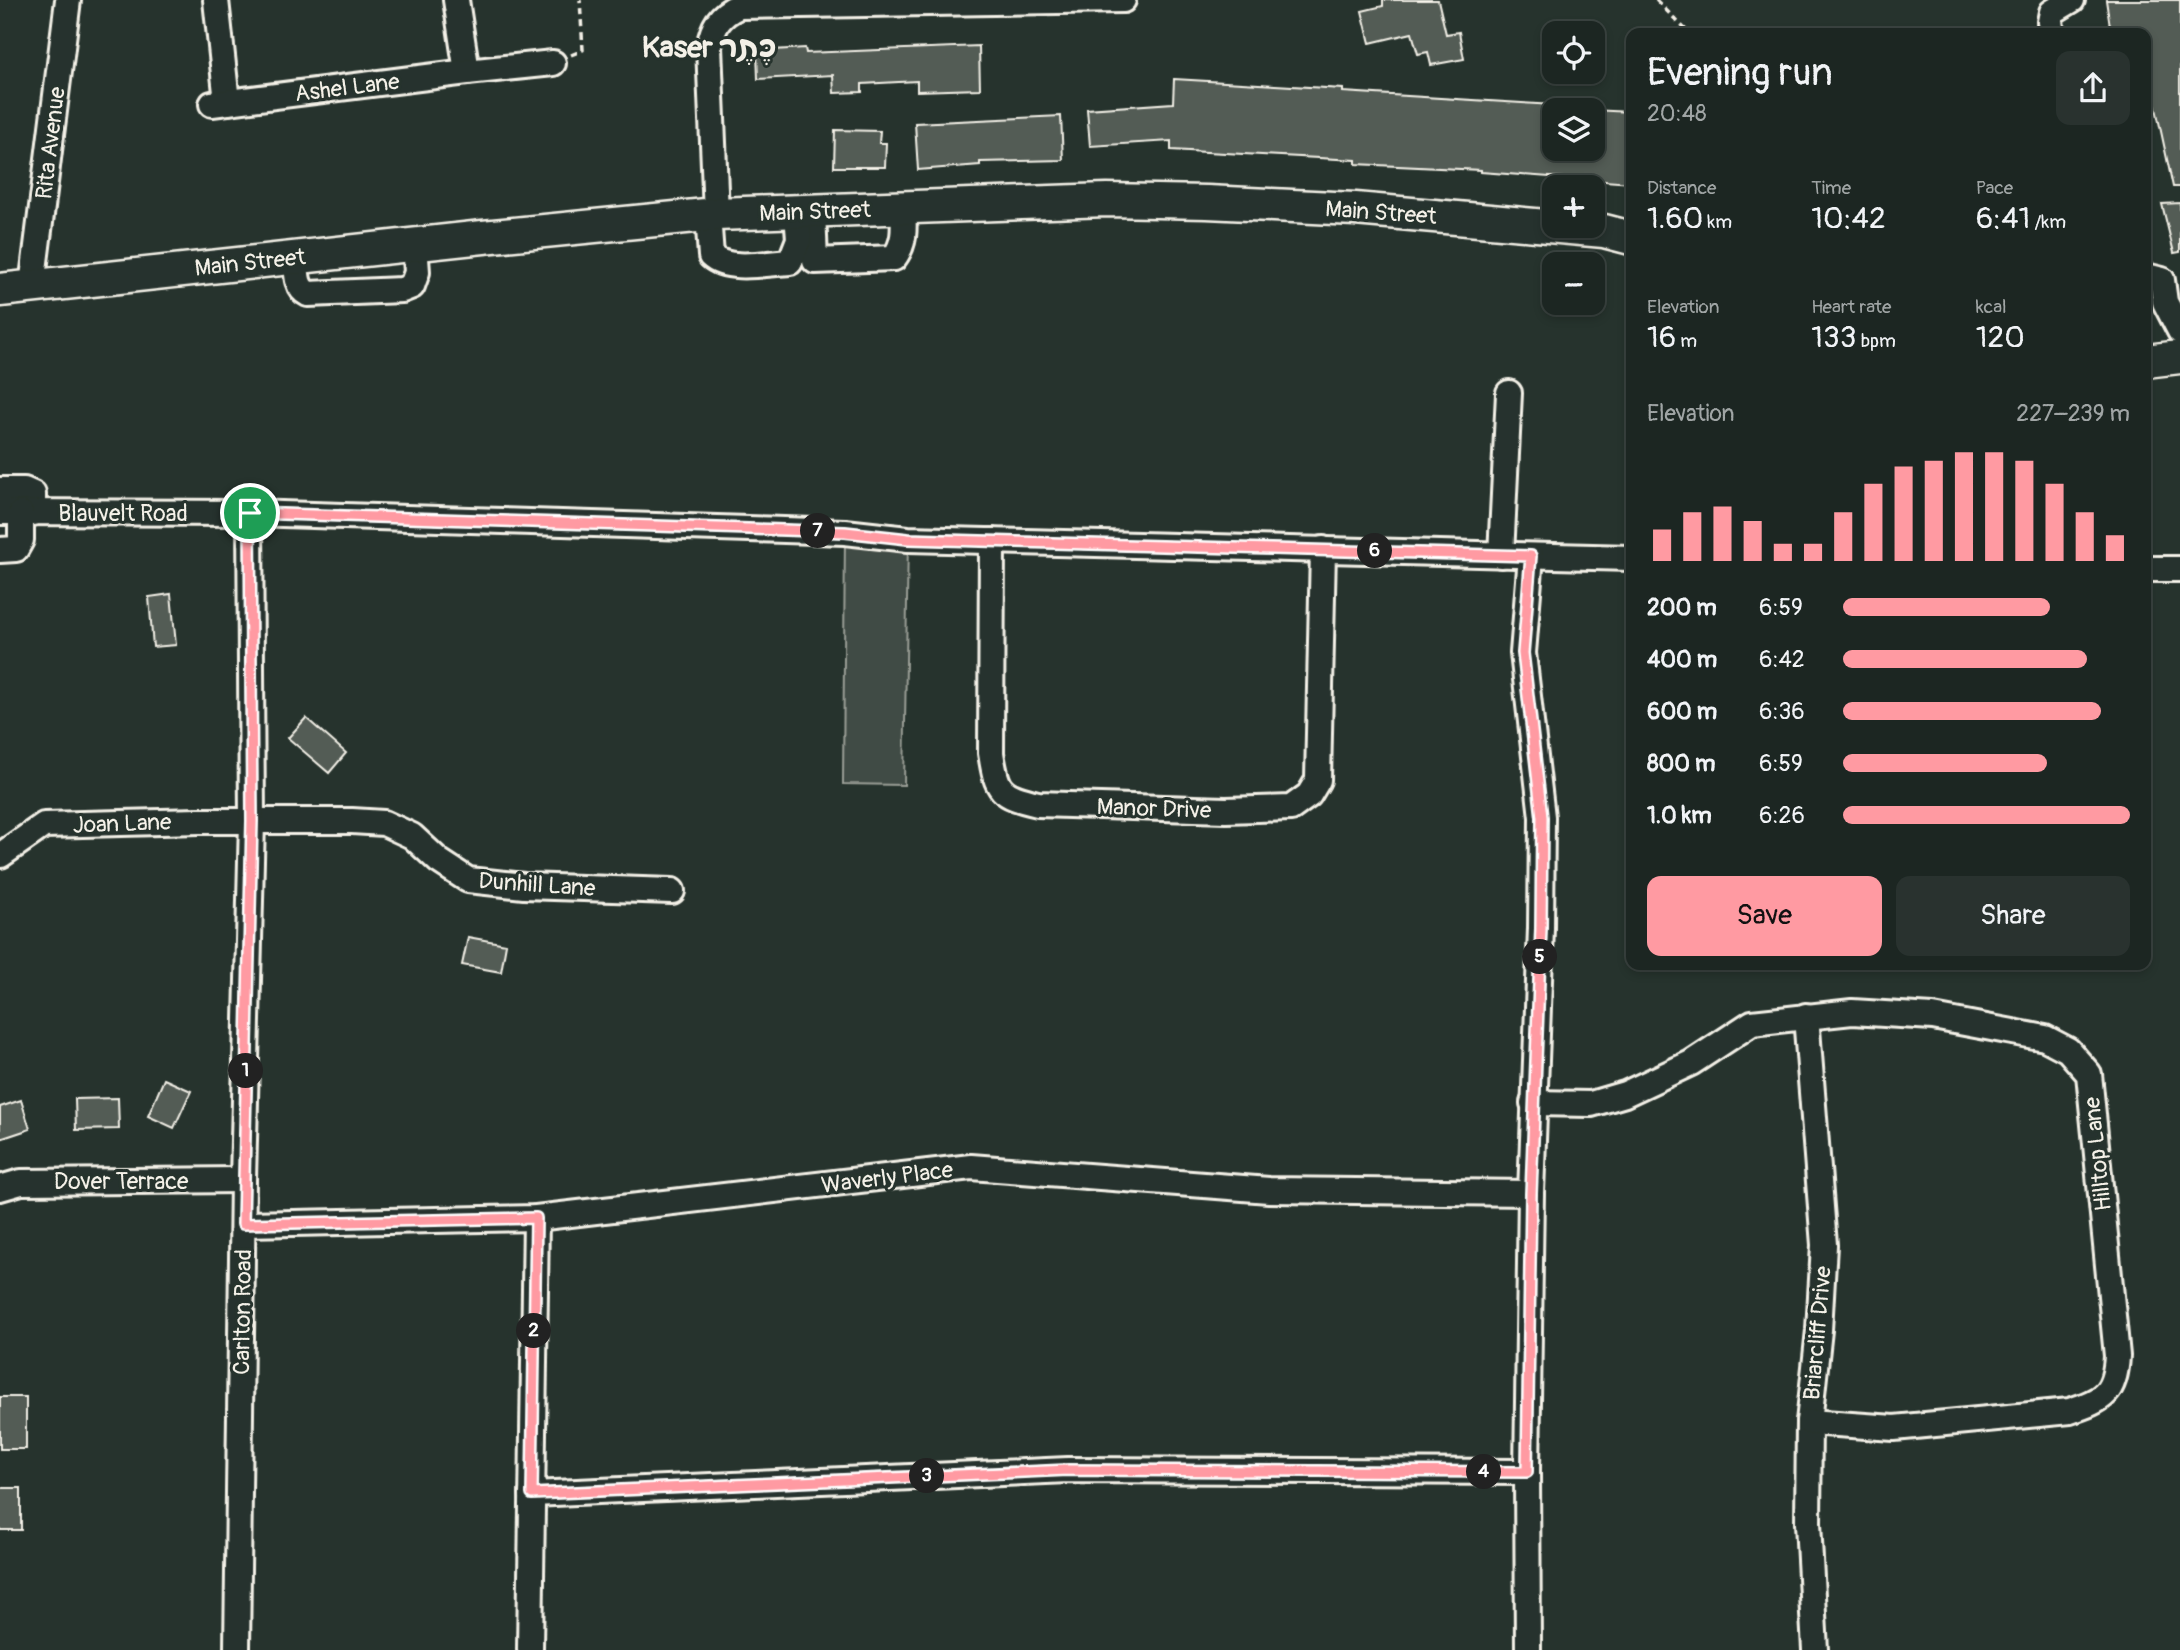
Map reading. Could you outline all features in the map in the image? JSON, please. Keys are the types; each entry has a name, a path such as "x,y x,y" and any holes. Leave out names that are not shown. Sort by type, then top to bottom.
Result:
{"main road":[{"name":"Main Street","path":"0,290 415,244 712,215 1107,200 1221,202 1355,209 1604,231 1626,237"},
{"path":"2151,360 2180,357"}],"street":[{"name":"Rita Avenue","path":"32,286 68,0"},
{"name":"Ashel Lane","path":"216,0 219,103 553,63"},
{"path":"456,0 467,72"},
{"path":"805,211 799,239 790,262 734,264 717,262 711,256 709,47 718,19 728,11 739,6 1123,0"},
{"path":"2051,28 2052,12 2072,0"},
{"path":"805,211 815,261 881,260 894,258 901,248 905,236 904,207"},
{"path":"296,257 298,284 302,291 308,294 402,290 412,286 417,272 415,244"},
{"path":"2154,278 2180,331"},
{"path":"1501,555 1509,393"},
{"path":"0,489 24,490 33,494 18,513 21,540 16,550 0,550"},
{"name":"Blauvelt Road","path":"18,513 250,513 832,532 908,539 1626,558"},
{"name":"Carlton Road","path":"237,1650 243,1180 252,821 250,513"},
{"name":"Manor Drive","path":"992,541 991,753 995,779 1009,797 1038,804 1226,810 1291,808 1309,795 1318,780 1323,549"},
{"path":"1528,1650 1527,1472 1531,1194 1541,928 1542,817 1523,653 1531,556"},
{"path":"2151,569 2180,569"},
{"name":"Joan Lane","path":"1,855 44,825 252,821"},
{"name":"Dunhill Lane","path":"252,821 384,823 412,836 439,862 468,880 524,886 672,891"},
{"name":"Hilltop Lane","path":"1533,1103 1591,1104 1625,1094 1692,1063 1752,1023 1852,1012 1933,1017 2045,1038 2068,1050 2089,1074 2118,1356 2116,1381 2095,1403 2070,1411 1894,1428 1809,1422"},
{"name":"Briarcliff Drive","path":"1806,1016 1824,1245 1819,1330 1809,1422 1808,1523 1815,1650"},
{"name":"Waverly Place","path":"243,1224 536,1218 971,1167 1269,1190 1531,1194"},
{"name":"Dover Terrace","path":"0,1188 21,1182 243,1180"},
{"path":"530,1650 536,1218"},
{"path":"532,1494 1068,1470 1527,1472"}],"path":[{"path":"553,63 583,50 580,0"},
{"path":"1656,0 1684,28"}],"shaded area":[{"path":"845,532 908,539 904,785 843,784"}],"building":[{"path":"1383,0 1438,0 1446,34 1459,32 1464,59 1431,65 1428,52 1418,54 1412,33 1370,43 1362,11 1383,6"},
{"path":"2106,0 2180,0 2180,187 2173,187 2151,94 2151,28 2110,28"},
{"path":"979,46 980,89 917,91 917,81 862,84 862,92 834,93 833,75 758,79 757,51 805,48 806,53"},
{"path":"1174,79 1542,104 1542,161 1605,161 1605,111 1626,112 1626,183 1605,181 1605,175 1542,176 1481,170 1356,164 1356,160 1171,150 1171,141 1090,146 1087,109 1173,103"},
{"path":"1061,116 1063,160 980,162 980,165 918,170 915,123"},
{"path":"835,130 880,131 879,143 886,143 885,167 834,167"},
{"path":"2180,203 2180,252 2174,253 2162,204"},
{"path":"171,594 176,645 153,647 149,597"},
{"path":"306,718 346,753 329,773 288,738"},
{"path":"468,937 506,944 501,972 462,965"},
{"path":"164,1079 191,1091 174,1128 148,1116"},
{"path":"118,1098 119,1129 76,1130 75,1099"},
{"path":"21,1100 30,1129 0,1139 0,1107"},
{"path":"0,1397 26,1397 26,1449 0,1449"},
{"path":"0,1488 21,1488 21,1530 0,1530"}],"district":[{"name":"Kaser כֶּתֶר","path":"709,47"}],"route":[{"path":"250,513 845,532 908,539 1531,556 1523,653 1529,727 1542,817 1541,928 1533,1103 1527,1472 1068,1470 532,1494 536,1218 243,1224 252,821 250,513"}]}
